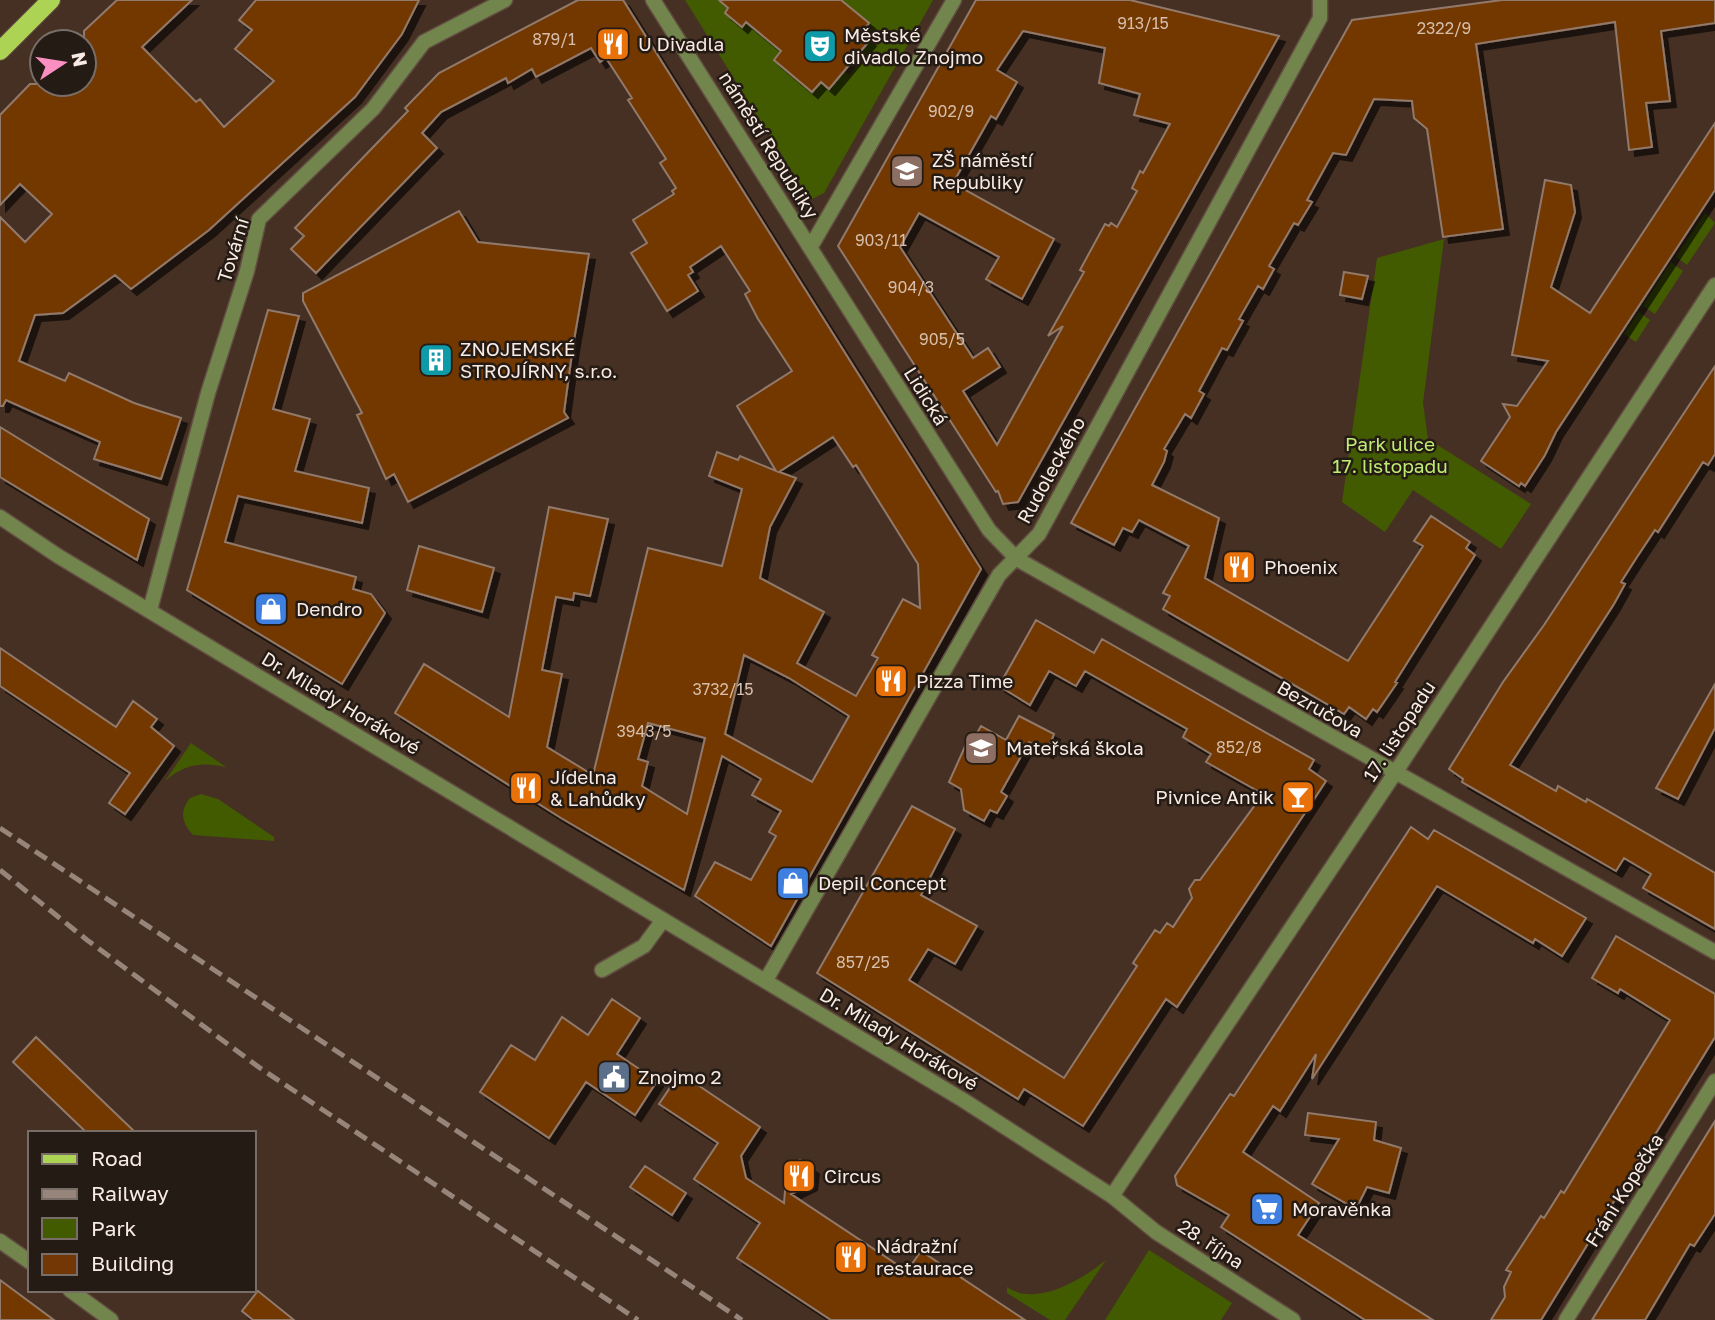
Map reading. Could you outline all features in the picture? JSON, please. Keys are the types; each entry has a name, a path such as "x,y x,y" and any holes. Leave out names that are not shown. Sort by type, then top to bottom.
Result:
{"main road":[{"path":"0,51 51,0"}],"street":[{"name":"Tovární","path":"150,610 208,393 247,271 259,219 373,109 424,42 505,0"},
{"name":"náměstí Republiky","path":"653,0 810,248 954,0"},
{"name":"Rudoleckého","path":"766,980 999,575 1039,534 1314,30 1320,18 1320,0"},
{"name":"Lidická","path":"810,248 989,530 1017,559"},
{"name":"17. listopadu","path":"1112,1196 1395,773 1715,285"},
{"name":"Dr. Milady Horákové","path":"0,517 58,556 766,980 1112,1196"},
{"name":"Bezručova","path":"1017,559 1715,952"},
{"path":"602,970 644,946 663,920"},
{"name":"Fráni Kopečka","path":"1566,1320 1715,1081"},
{"name":"28. října","path":"1112,1196 1156,1232 1293,1320"},
{"path":"0,1241 28,1261"},
{"path":"73,1292 111,1320"}],"green space":[{"path":"685,0 735,0 725,13 741,27 746,22 781,51 774,60 812,92 821,82 829,89 845,72 849,75 859,62 855,58 870,40 862,33 869,22 841,0 933,0 824,193 810,200"},
{"path":"1705,213 1715,223 1687,265 1676,257"},
{"name":"Park ulice 17. listopadu","path":"1444,239 1423,403 1428,439 1531,504 1501,549 1413,490 1385,532 1342,502 1377,258"},
{"path":"1671,262 1683,271 1655,314 1643,306"},
{"path":"1639,312 1650,320 1636,342 1624,334"},
{"path":"191,743 226,767 194,766 179,771 165,781"},
{"path":"201,794 218,799 274,837 274,841 193,835 184,822 183,813 190,798"},
{"path":"1149,1250 1232,1303 1221,1320 1105,1320"},
{"path":"1106,1260 1065,1320 1050,1320 1007,1293 1007,1287 1019,1293 1032,1294 1060,1288"}],"building":[{"path":"117,0 192,0 142,47 196,102 200,99 224,127 274,81 235,49 252,30 239,20 256,0 419,0 402,34 355,97 209,230 131,289 115,275 63,313 35,315 19,361 65,381 69,373 134,403 181,418 161,479 94,459 100,442 6,400 3,406 0,406 0,217 25,242 52,214 20,184 0,205 0,115 28,86 28,98 98,98 98,28 87,28"},
{"path":"578,0 623,0 981,569 771,946 695,896 715,862 751,880 776,836 769,832 781,811 752,795 761,779 722,756 684,890 561,818 395,713 424,664 509,717 549,507 608,519 590,596 574,593 573,600 556,597 542,670 562,674 547,747 593,775 648,548 722,566 742,489 709,476 717,452 738,460 740,456 776,471 737,406 792,371 758,319 745,294 750,291 721,246 690,267 693,272 688,275 698,291 667,311 631,253 647,243 633,220 674,194 672,191 676,188 660,163 666,159 628,100 632,98 606,58 600,62 591,48 536,77 532,69 508,83 506,78 441,112 422,133 437,148 316,273 291,249 304,236 295,228 408,111 405,108 439,73","holes":["833,437 853,467 856,465 918,564 920,608 903,599 872,655 878,658 856,696 797,663 824,612 760,578 770,527 796,478 779,472","744,655 789,678 849,716 812,782 725,734","648,723 705,738 687,814 642,786 648,762 638,759"]},
{"name":"Městské divadlo Znojmo","path":"719,0 841,0 869,23 862,33 870,40 829,89 821,82 812,92 774,60 781,51 746,22 742,27 725,13 728,8"},
{"path":"976,0 1130,0 1279,36 1018,502 1003,504 998,491 996,492 838,246","holes":["1023,31 1105,48 1099,83 1140,94 1134,115 1170,124 1143,173 1140,171 1132,188 1137,191 1117,227 1111,223 1109,226 1105,224 1080,270 1084,272 1048,336 1063,326 997,445 963,391 1000,367 988,348 973,358 900,247 919,213 999,257 986,279 1022,299 1054,239 953,183 991,116 996,119 1017,82 997,70"]},
{"path":"1502,0 1715,0 1715,23 1661,31 1670,101 1646,103 1652,147 1629,150 1615,22 1476,44 1503,229 1443,237 1427,129 1414,118 1412,101 1374,99 1346,155 1333,153 1307,200 1312,202 1298,225 1294,223 1269,266 1274,269 1263,289 1258,286 1239,319 1243,321 1227,350 1222,348 1199,391 1204,394 1191,418 1185,414 1164,449 1167,451 1164,462 1152,485 1219,518 1205,578 1348,661 1423,546 1414,541 1431,516 1470,542 1466,548 1475,555 1395,682 1397,683 1377,712 1373,709 1366,719 1349,707 1344,714 1163,609 1170,596 1163,593 1189,546 1139,520 1132,532 1123,528 1114,545 1071,523 1352,20"},
{"path":"1715,123 1715,190 1556,432 1525,486 1521,483 1519,486 1481,461 1510,417 1503,404 1517,406 1548,361 1512,355 1545,180 1571,185 1575,212 1551,287 1590,313"},
{"name":"ZNOJEMSKÉ STROJÍRNY, s.r.o.","path":"459,211 478,242 589,254 564,412 568,418 408,502 394,474 386,479 357,415 362,413 303,301 303,293"},
{"path":"1344,272 1368,276 1362,299 1340,295"},
{"path":"268,310 299,316 273,409 310,419 295,471 369,488 362,523 238,496 225,542 356,577 353,589 371,594 385,613 342,684 187,590"},
{"path":"1715,366 1715,454 1708,465 1703,462 1658,532 1655,530 1637,557 1621,582 1625,584 1614,604 1510,765 1556,791 1558,786 1586,802 1587,799 1715,873 1715,929 1643,888 1651,874 1624,858 1616,871 1462,782 1463,779 1449,769 1503,682 1544,625"},
{"path":"0,427 149,519 137,560 0,477"},
{"path":"419,546 494,568 482,612 407,590"},
{"path":"1036,620 1094,653 1102,639 1314,760 1309,769 1326,781 1177,1007 1166,999 1083,1126 1024,1089 1018,1099 817,973 912,806 955,829 921,895 977,926 955,964 928,949 909,980 1064,1078 1137,966 1133,963 1155,930 1160,933 1167,923 1173,927 1192,898 1189,889 1195,880 1200,880 1263,794 1206,762 1211,754 1183,737 1187,729 1085,671 1076,686 1049,671 1030,705 999,686"},
{"path":"0,648 116,727 133,701 157,719 151,727 174,746 125,814 109,803 130,773 0,686"},
{"path":"1715,684 1715,728 1678,799 1656,788"},
{"path":"1019,716 1054,734 1047,752 1029,742 1001,792 1007,796 997,813 990,810 984,821 964,810 961,789 949,782 967,742 971,744 981,726 1006,740"},
{"path":"1411,827 1428,839 1434,830 1586,918 1562,956 1535,939 1533,943 1437,886 1312,1079 1316,1054 1280,1111 1273,1106 1243,1152 1319,1203 1298,1235 1433,1320 1365,1320 1221,1227 1229,1215 1177,1185 1175,1176 1230,1094 1234,1096"},
{"path":"1616,936 1715,994 1715,1037 1541,1320 1491,1320 1505,1297 1504,1287 1511,1272 1506,1270 1541,1216 1544,1218 1561,1191 1564,1193 1670,1020 1620,989 1618,993 1592,978"},
{"path":"612,999 640,1018 617,1054 657,1081 635,1115 586,1082 549,1138 480,1092 511,1045 535,1060 562,1017 588,1035"},
{"path":"36,1037 134,1131 85,1131 13,1062"},
{"path":"680,1073 760,1127 741,1156 746,1178 784,1203 787,1167 800,1160 813,1168 811,1184 791,1194 907,1271 921,1251 1025,1320 831,1320 737,1258 760,1223 694,1179 718,1143 659,1104"},
{"path":"1308,1113 1376,1122 1374,1140 1401,1148 1389,1193 1367,1187 1356,1209 1312,1184 1339,1139 1305,1135"},
{"path":"1715,1121 1715,1214 1694,1246 1690,1244 1645,1320 1592,1320"},
{"path":"645,1166 686,1193 672,1215 630,1187"},
{"path":"0,1280 54,1320 0,1320"},
{"path":"258,1291 294,1320 253,1320 242,1311"}],"railway":[{"path":"0,828 742,1320"},
{"path":"0,870 87,940 260,1068 638,1320"}],"place":[{"name":"U Divadla","path":"613,44"},
{"name":"Městské divadlo Znojmo","path":"820,46"},
{"name":"ZŠ náměstí Republiky","path":"907,171"},
{"name":"ZNOJEMSKÉ STROJÍRNY, s.r.o.","path":"436,360"},
{"name":"Phoenix","path":"1239,567"},
{"name":"Dendro","path":"271,609"},
{"name":"Pizza Time","path":"891,681"},
{"name":"Mateřská škola","path":"981,748"},
{"name":"Jídelna & Lahůdky","path":"526,788"},
{"name":"Pivnice Antik","path":"1298,797"},
{"name":"Depil Concept","path":"793,883"},
{"name":"Znojmo 2","path":"614,1077"},
{"name":"Circus","path":"799,1176"},
{"name":"Moravěnka","path":"1267,1209"},
{"name":"Nádražní restaurace","path":"851,1257"}]}
